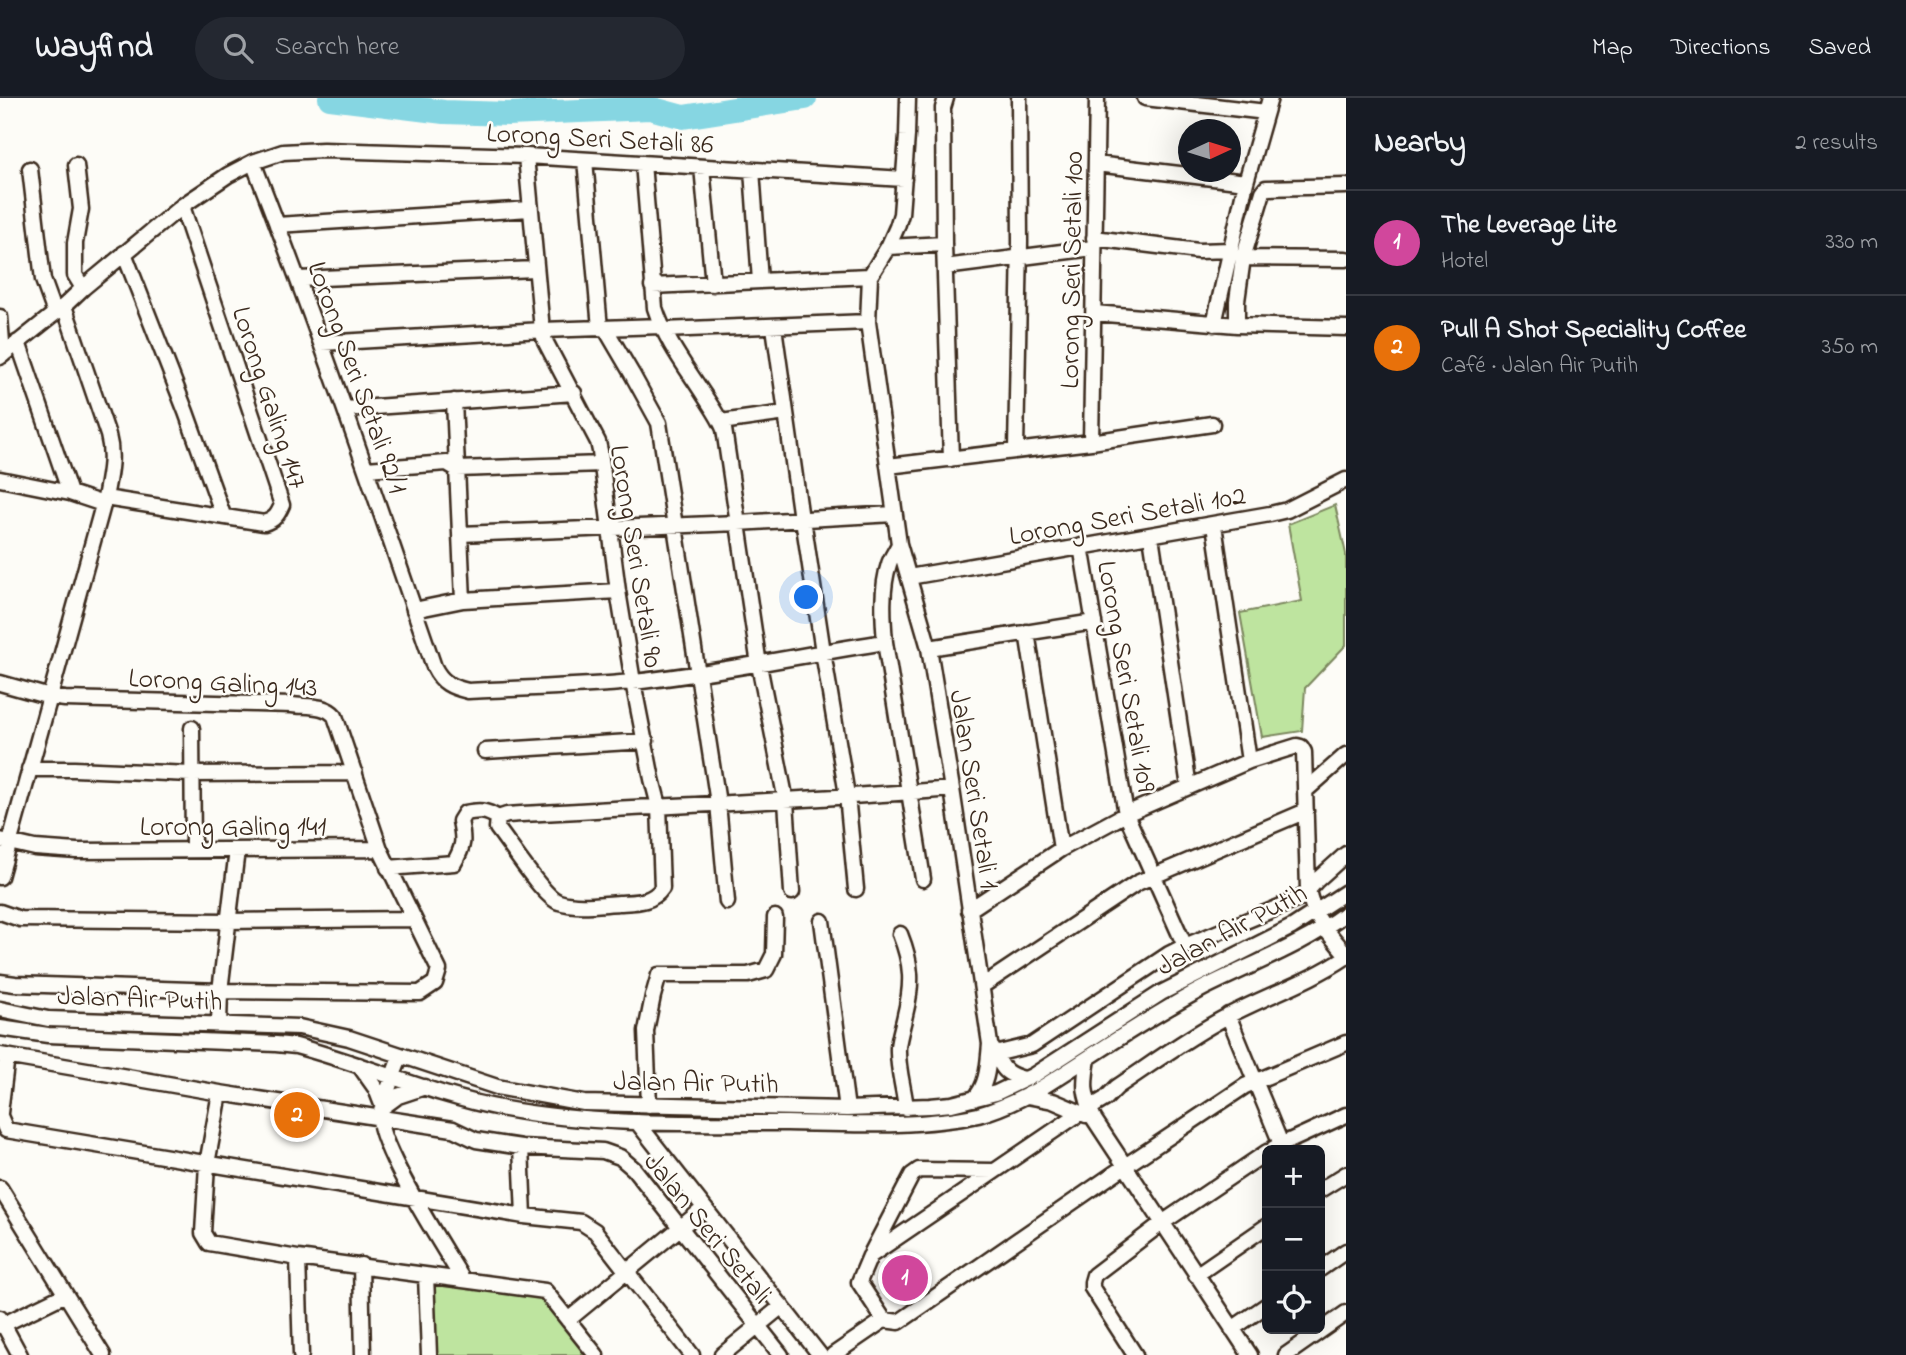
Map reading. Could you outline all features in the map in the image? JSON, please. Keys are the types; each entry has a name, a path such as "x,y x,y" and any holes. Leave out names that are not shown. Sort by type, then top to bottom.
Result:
{"street":[{"name":"Jalan Seri Setali 1","path":"908,98 901,214 888,247 870,276 868,322 899,544 929,648 993,1049 981,1093 974,1100"},
{"path":"1017,450 1019,98"},
{"name":"Lorong Seri Setali 100","path":"1091,442 1097,98"},
{"path":"1145,98 1268,105 1246,182 1237,254 1237,325"},
{"path":"945,99 944,244 951,459"},
{"name":"Lorong Seri Setali 86","path":"1,356 60,310 182,206 228,175 253,162 298,150 526,156 904,179"},
{"name":"Lorong Seri Setali 90","path":"498,818 497,828 547,894 555,900 574,905 644,901 658,894 662,888 660,806 632,682 598,442 545,341 542,330 526,156"},
{"path":"585,160 602,328 659,423 718,803 727,902"},
{"name":"Lorong Seri Setali 92/1","path":"253,162 345,409 434,667 446,684 468,691 632,682 759,665 885,642"},
{"path":"643,163 655,308 662,328 722,422 759,665 786,801 792,892"},
{"path":"76,164 81,209 75,243 75,275 83,288"},
{"path":"1096,164 1246,182"},
{"path":"702,167 713,284"},
{"path":"0,877 5,841 50,697 104,500 112,460 108,435 60,310 43,280 30,169"},
{"path":"751,170 760,281"},
{"path":"1214,324 1237,254 1266,187 1346,186"},
{"name":"Lorong Galing 147","path":"0,479 104,500 264,523 272,521 278,514 282,505 182,206"},
{"path":"277,225 530,209"},
{"path":"945,267 1094,243 1346,259"},
{"path":"888,247 944,244"},
{"path":"124,253 223,515"},
{"path":"298,279 536,269"},
{"path":"652,286 870,276"},
{"path":"1094,313 1214,324 1346,328"},
{"path":"0,317 1,356"},
{"path":"321,343 542,330 774,327 868,322"},
{"path":"774,327 847,795 856,889"},
{"path":"18,342 70,493"},
{"path":"345,409 574,393"},
{"path":"454,401 463,600"},
{"path":"722,422 786,413"},
{"path":"888,466 1091,442 1212,424"},
{"path":"366,469 447,463 457,470 602,464"},
{"name":"Lorong Seri Setali 102","path":"909,577 1287,510 1345,484"},
{"path":"460,534 894,514"},
{"path":"1213,525 1250,761"},
{"path":"1151,536 1189,787"},
{"path":"899,544 889,563 885,580 883,620 923,879"},
{"name":"Lorong Seri Setali 109","path":"1081,547 1126,814 1185,946"},
{"path":"414,610 463,600 618,591"},
{"path":"929,648 1094,622"},
{"path":"1027,632 1061,849"},
{"name":"Lorong Galing 143","path":"0,683 50,697 292,705 330,710 335,716 380,849"},
{"path":"192,728 193,850"},
{"path":"485,751 646,741"},
{"path":"870,1256 994,1171 1088,1113 1118,1087 1207,1027 1327,970 1346,955 1314,914 1308,890 1304,752 1301,747 1293,747 1250,761 1126,814 1061,849 969,910"},
{"path":"1305,791 1346,755"},
{"path":"29,769 191,774 355,773"},
{"path":"388,868 454,863 464,838 460,821 465,813 478,810 488,811 498,818 507,815 786,801 952,789"},
{"path":"982,986 1126,889 1306,811"},
{"name":"Lorong Galing 141","path":"5,841 51,850 380,849"},
{"path":"0,982 220,991 420,993 435,983 439,970 380,849"},
{"path":"219,1024 220,991 237,850"},
{"path":"1025,1079 1004,1071 993,1049 1032,1045 1169,954 1301,898 1346,854"},
{"name":"Jalan Air Putih","path":"6,1011 48,1019 299,1027 349,1038 497,1087 584,1103 847,1109 952,1104 996,1093 1025,1079 1161,993 1292,927 1346,892"},
{"path":"0,912 20,919 412,919"},
{"name":"Jalan Air Putih","path":"1,1032 276,1044 304,1048 467,1100 540,1115 637,1122 848,1124 932,1121 976,1115 1002,1108 1027,1096 1169,1008 1325,928 1346,913"},
{"path":"649,1105 646,1031 659,975 748,975 766,970 774,954 775,917"},
{"path":"822,921 847,1109"},
{"path":"900,934 911,970 909,1000 898,1046 906,1108"},
{"path":"1,1032 6,1011"},
{"path":"1228,1015 1254,1081 1272,1145"},
{"path":"833,1355 884,1320 899,1322 1125,1166 1254,1081 1346,1043"},
{"path":"382,1113 401,1055"},
{"path":"4,1056 0,1114 6,1130 524,1216 581,1222 595,1231 692,1355"},
{"name":"Jalan Seri Setali","path":"4,1056 220,1093 382,1113 453,1129 476,1140 522,1147 603,1151 620,1157 634,1169 781,1355"},
{"path":"1088,1059 1084,1085 1088,1113 1250,1355"},
{"path":"359,1065 376,1089 382,1113 384,1140 463,1280"},
{"path":"382,1113 398,1096 426,1087"},
{"path":"220,1093 207,1164 203,1233 209,1243 298,1258 545,1290 596,1355"},
{"path":"1027,1096 1053,1101 1088,1113"},
{"path":"1282,1145 1345,1117"},
{"path":"637,1122 820,1355"},
{"path":"522,1147 524,1216"},
{"path":"1135,1355 1092,1288 1094,1275 1162,1223 1262,1156"},
{"path":"884,1320 859,1282 912,1175 919,1170 994,1171"},
{"path":"1325,1187 1346,1174"},
{"path":"0,1188 103,1355"},
{"path":"568,1320 703,1209"},
{"path":"1196,1275 1262,1229"},
{"path":"1325,1266 1346,1251"},
{"path":"298,1258 301,1355"},
{"path":"361,1265 363,1355"},
{"path":"426,1275 429,1355"},
{"path":"20,1355 1,1322 64,1295"},
{"path":"723,1355 782,1306"},
{"path":"1232,1329 1262,1308"},
{"path":"1286,1355 1346,1313"}],"green space":[{"path":"1335,505 1346,554 1346,645 1305,688 1302,731 1262,737 1240,613 1302,601 1288,524"},
{"path":"432,1283 541,1297 588,1355 436,1355"}],"waterway":[{"path":"330,98 444,112 508,114 650,108 683,117 805,98"}],"place":[{"name":"Pull A Shot Speciality Coffee","path":"297,1115"},
{"name":"The Leverage Lite","path":"905,1278"}]}
